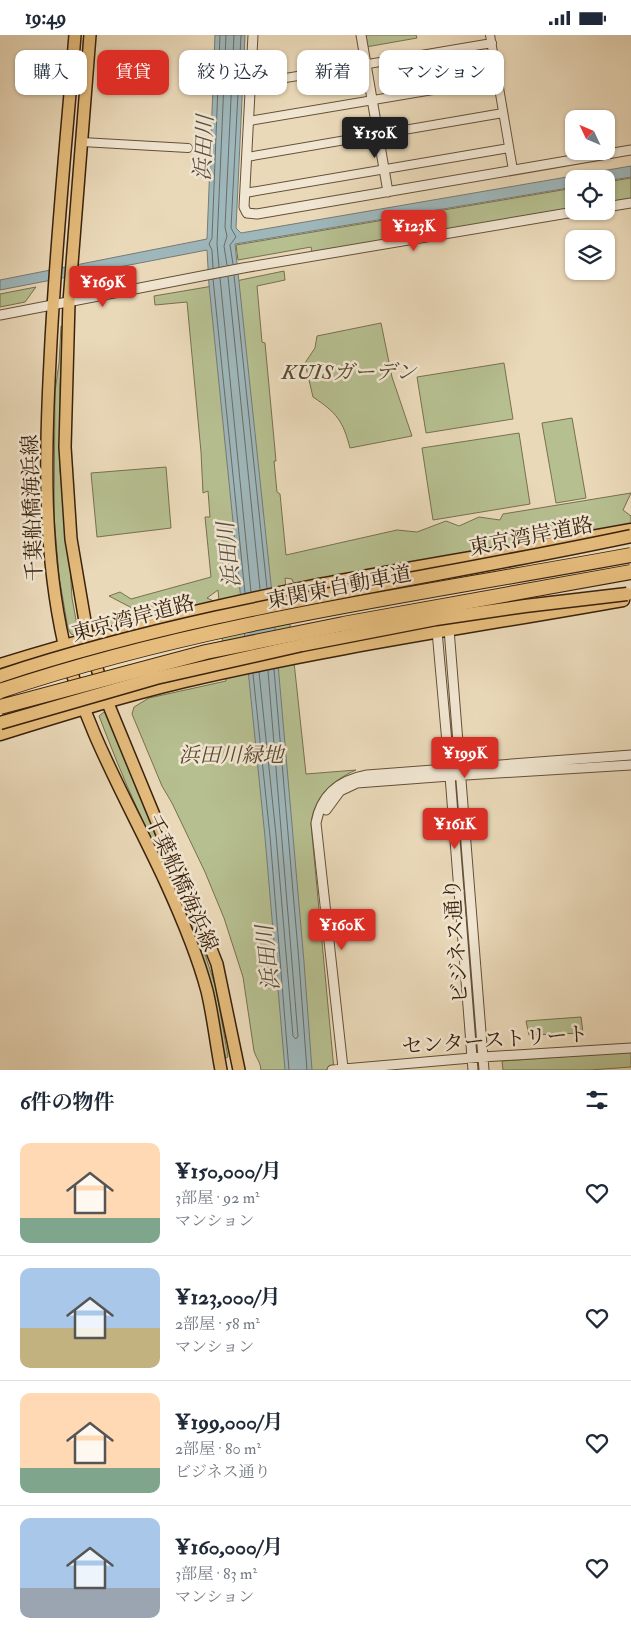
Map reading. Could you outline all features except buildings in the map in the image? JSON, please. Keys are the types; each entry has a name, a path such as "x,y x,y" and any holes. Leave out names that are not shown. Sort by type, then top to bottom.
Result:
{"highway":[{"path":"0,665 65,645 173,617 304,588 631,530"},
{"name":"東京湾岸道路","path":"0,676 105,645 226,615 526,559 631,536"},
{"name":"東関東自動車道","path":"0,691 136,651 218,631 397,596 631,555"},
{"name":"東関東自動車道","path":"0,707 206,652 343,624 631,572"},
{"path":"0,734 107,701 228,672 319,653 630,595"},
{"path":"0,723 156,677 302,645 446,618 525,606 630,595"}],"main road":[{"name":"千葉船橋海浜線","path":"75,35 56,257 47,448 48,540 55,594 65,645 83,708 188,934 207,992 221,1070"},
{"name":"千葉船橋海浜線","path":"90,35 69,302 65,447 71,539 88,639 107,701 161,832 182,876 217,964 239,1070"}],"street":[{"path":"252,50 253,35"},
{"path":"361,35 364,50"},
{"path":"369,64 491,39"},
{"path":"369,82 388,192"},
{"path":"249,95 244,210 247,213 257,214 631,150"},
{"path":"248,121 402,95"},
{"path":"500,95 513,171"},
{"path":"247,157 503,113"},
{"path":"82,143 188,148"},
{"path":"245,193 509,148"},
{"path":"615,206 631,203"},
{"path":"0,315 243,268 565,214"},
{"name":"ビジネス通り","path":"443,630 460,771 484,1070"},
{"name":"ビジネス通り","path":"443,630 450,772 473,1070"},
{"path":"343,1068 316,823 318,813 328,795 345,781 367,775 450,772 631,755"},
{"path":"460,771 631,765"},
{"name":"センターストリート","path":"332,1070 631,1047"}],"green space":[{"path":"364,35 416,35 417,38 366,47"},
{"path":"631,178 631,199 615,202 615,181"},
{"path":"565,190 565,211 312,253 311,247 238,260 236,245"},
{"name":"浜田川緑地","path":"284,271 285,280 257,286 262,342 265,343 277,492 280,494 286,555 397,530 417,532 446,521 459,526 479,517 500,520 503,514 631,493 623,510 631,516 631,524 295,587 292,579 285,578 306,774 356,770 339,779 325,791 316,806 311,824 334,1070 261,1070 254,1051 243,977 224,918 205,872 162,786 132,714 134,707 149,698 226,681 218,590 207,598 218,603 112,627 108,623 109,618 132,608 109,596 120,592 131,599 211,577 205,517 210,517 208,491 203,493 187,302 155,305 154,296"},
{"path":"36,287 25,302 0,307 0,294"},
{"name":"KUISガーデン","path":"381,323 392,377 412,436 350,448 345,431 338,418 313,397 305,363 315,348 317,336"},
{"path":"61,326 63,327 60,386 60,471 72,598 78,631 74,635 68,629 59,576 54,516 55,392"},
{"path":"504,363 513,419 426,433 417,377"},
{"path":"572,418 586,498 556,503 542,423"},
{"path":"519,433 530,504 433,520 422,448"},
{"path":"166,467 171,528 97,537 91,473"},
{"path":"104,712 197,930 216,988 228,1057 226,1058 208,977 194,933 117,762 99,716"},
{"path":"581,1017 583,1033 529,1035 526,1021"},
{"path":"631,1052 631,1067 590,1070 503,1070 502,1061"}],"water":[{"path":"215,35 245,35 244,50 214,50"},
{"path":"213,95 242,95 236,228 241,233 565,177 565,189 235,244 271,584 312,1070 285,1070 265,837 207,250 0,290 0,280 207,239"},
{"path":"631,166 631,177 615,180 615,170 608,170"}],"water label":[{"name":"浜田川","path":"203,148"},
{"name":"浜田川","path":"228,555"},
{"name":"浜田川","path":"267,958"}]}
